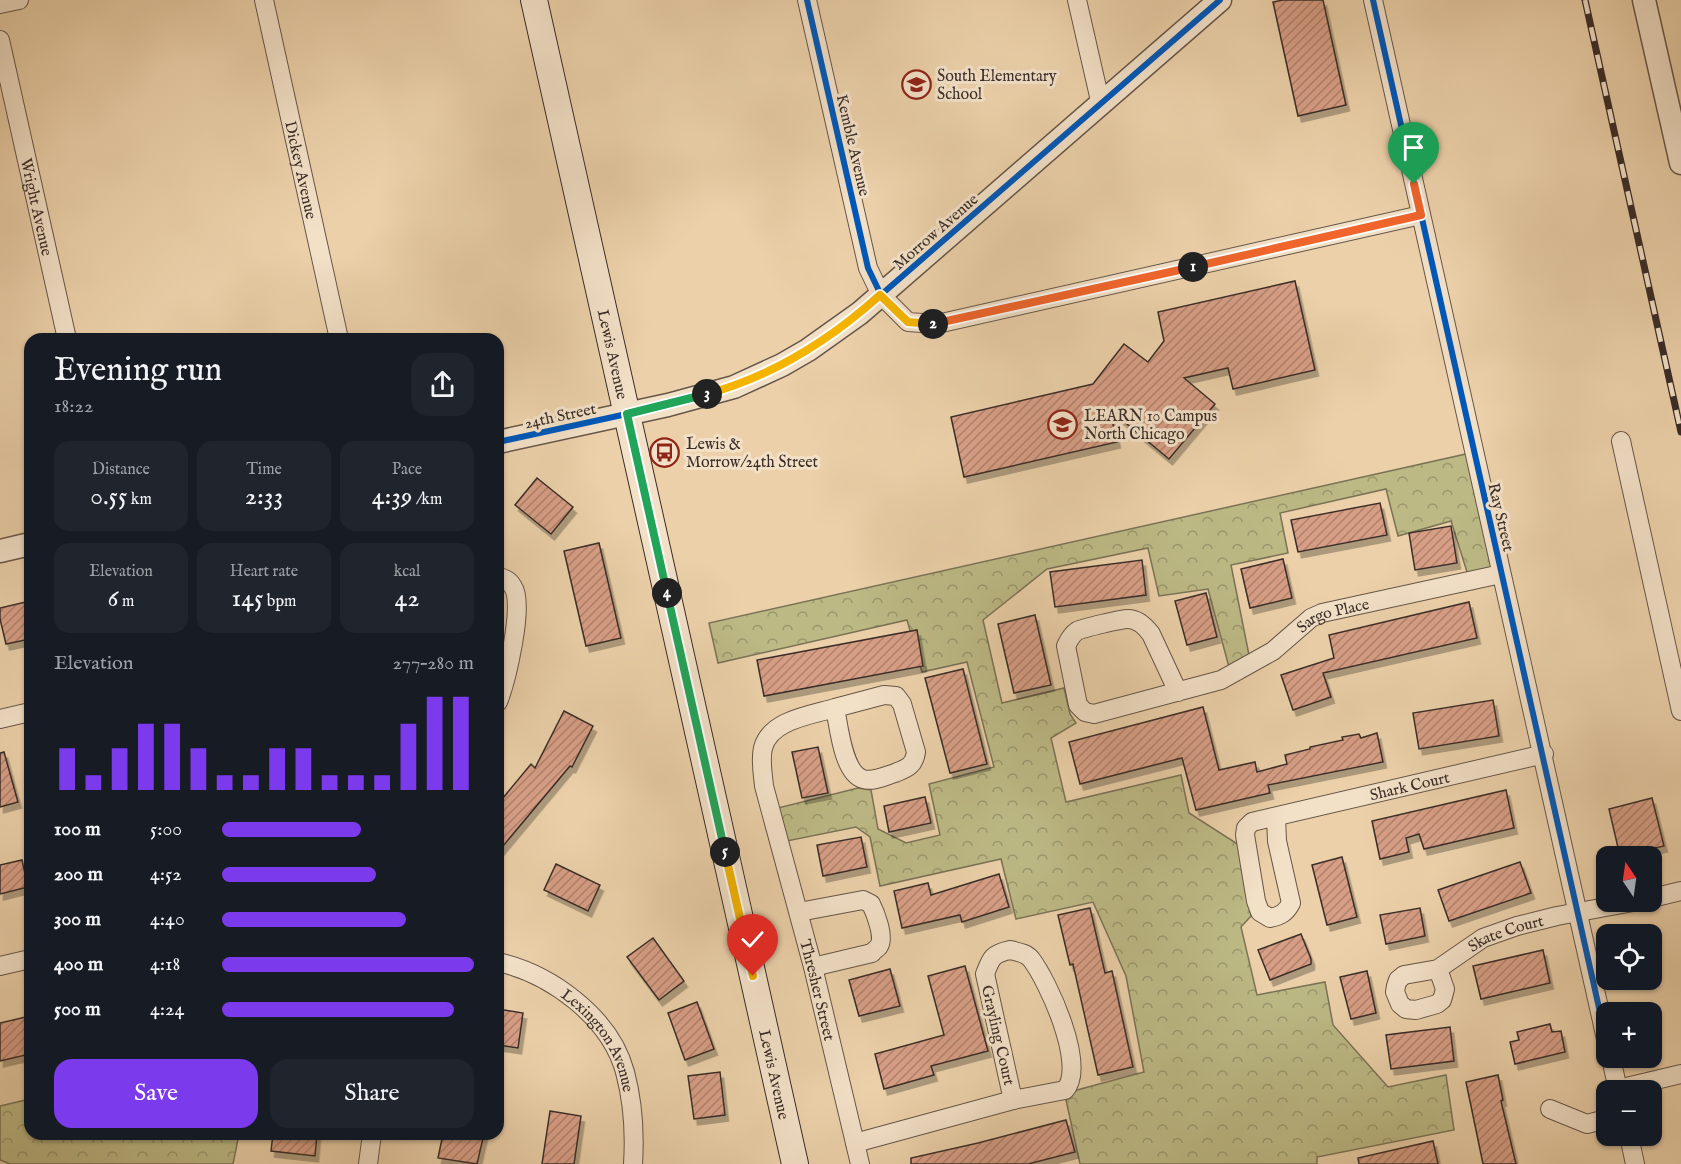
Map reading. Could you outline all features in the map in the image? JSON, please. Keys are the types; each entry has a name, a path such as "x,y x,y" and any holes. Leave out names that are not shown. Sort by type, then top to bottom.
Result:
{"main road":[{"name":"Lewis Avenue","path":"534,0 795,1164"}],"street":[{"path":"0,4 19,0"},
{"name":"Dickey Avenue","path":"264,0 338,333"},
{"name":"Kemble Avenue","path":"807,0 868,268 880,295"},
{"path":"1077,0 1101,105"},
{"name":"Morrow Avenue","path":"627,414 734,387 767,373 808,350 860,313 1220,0"},
{"name":"Ray Street","path":"1373,0 1501,574 1544,754 1598,1002"},
{"path":"1644,0 1681,163"},
{"name":"Wright Avenue","path":"0,40 66,333"},
{"path":"880,295 908,322 937,324 1421,215"},
{"name":"24th Street","path":"504,441 627,414"},
{"path":"1621,441 1681,711"},
{"path":"0,551 24,545"},
{"name":"Sargo Place","path":"1178,692 1151,634 1145,626 1136,621 1127,619 1088,628 1078,631 1069,638 1066,646 1078,705 1084,712 1094,714 1178,692 1221,680 1273,651 1316,616 1501,574"},
{"path":"504,578 514,587 518,603 513,644 504,665"},
{"path":"884,695 896,696 902,704 916,752 915,760 909,768 879,779 865,780 854,775 848,766 835,708 884,695"},
{"name":"Thresher Street","path":"835,708 784,723 770,734 763,748 762,768 764,786 813,967 860,1164"},
{"path":"0,719 24,713"},
{"name":"Shark Court","path":"1276,817 1277,841 1291,903 1287,911 1278,917 1270,918 1260,912 1256,901 1245,835 1246,828 1252,822 1544,754"},
{"path":"1662,896 1681,891"},
{"path":"799,912 863,900 871,904 875,912 881,939 879,946 872,952 813,967"},
{"name":"Skate Court","path":"1438,969 1483,938 1516,926 1596,909"},
{"name":"Grayling Court","path":"855,1143 1013,1100 1065,1090 1070,1084 1071,1065 1066,1031 1055,1001 1030,957 1022,952 1010,950 990,959 985,974 1013,1100"},
{"path":"0,966 24,960"},
{"name":"Lexington Avenue","path":"504,963 548,980 582,1005 607,1034 625,1070 633,1115 633,1164"},
{"path":"1657,1080 1681,1074"},
{"path":"1550,1109 1587,1124 1596,1122"},
{"path":"368,1164 371,1140"},
{"path":"1631,1146 1635,1164"}],"green space":[{"path":"1466,454 1492,569 1468,575 1451,521 1398,536 1386,489 1280,513 1288,553 1231,565 1249,655 1229,667 1208,589 1159,596 1148,548 1047,569 983,620 1002,703 1064,688 1070,714 1076,723 1051,738 1066,802 1181,775 1189,813 1239,845 1251,916 1241,927 1257,995 1325,982 1333,1025 1388,1087 1446,1075 1454,1130 1317,1157 1317,1164 1080,1164 1066,1100 1077,1090 1144,1072 1126,976 1093,902 1016,919 1001,859 880,886 870,837 856,827 787,841 778,808 858,788 871,790 878,829 906,843 940,835 929,784 994,767 967,662 922,672 907,620 718,663 709,623"},
{"path":"24,1100 24,1140 238,1140 233,1164 10,1164 0,1160 0,1106"}],"building":[{"path":"1323,0 1346,105 1298,116 1273,2"},
{"path":"1295,281 1315,370 1233,389 1228,368 1184,378 1215,404 1169,459 1110,410 1117,442 964,477 951,417 1093,384 1124,344 1148,362 1164,341 1158,312"},
{"path":"537,478 573,507 551,534 515,505"},
{"path":"1380,503 1387,535 1298,552 1291,520"},
{"path":"1451,526 1457,563 1415,570 1409,533"},
{"path":"599,543 621,638 586,646 564,551"},
{"path":"1283,559 1292,598 1250,608 1241,569"},
{"path":"1142,560 1146,595 1055,607 1050,572"},
{"path":"1206,593 1217,637 1187,645 1175,601"},
{"path":"24,602 24,640 6,644 0,619 0,608"},
{"path":"1469,602 1477,638 1323,673 1331,697 1293,710 1281,675 1334,658 1329,635"},
{"path":"1035,615 1051,685 1014,693 998,624"},
{"path":"917,630 923,666 764,696 757,660"},
{"path":"963,669 987,764 950,773 925,678"},
{"path":"1493,700 1499,736 1419,749 1413,713"},
{"path":"1203,707 1219,770 1255,762 1257,772 1287,764 1285,755 1343,740 1342,737 1359,734 1361,738 1377,733 1383,762 1268,785 1270,793 1196,810 1182,758 1080,784 1069,742"},
{"path":"564,711 593,726 572,767 570,766 504,845 504,797 531,764 535,768"},
{"path":"818,747 828,793 802,798 792,752"},
{"path":"4,752 18,802 0,807 0,753"},
{"path":"1506,790 1514,828 1424,849 1419,834 1406,838 1409,852 1380,859 1372,821"},
{"path":"925,797 931,823 889,832 884,806"},
{"path":"1652,798 1664,846 1618,846 1609,809"},
{"path":"861,837 867,867 823,876 817,845"},
{"path":"1342,857 1357,917 1327,925 1312,865"},
{"path":"22,860 24,888 0,894 0,865"},
{"path":"1520,862 1531,893 1449,921 1438,890"},
{"path":"556,864 600,885 588,911 544,890"},
{"path":"999,874 1009,907 962,922 960,915 902,928 894,891 928,883 931,895"},
{"path":"1090,908 1105,973 1112,971 1133,1067 1098,1075 1073,964 1070,965 1058,915"},
{"path":"1420,908 1425,936 1386,944 1380,915"},
{"path":"1301,934 1311,964 1270,980 1258,950"},
{"path":"653,938 684,981 659,1000 627,957"},
{"path":"1543,950 1550,983 1481,999 1473,966"},
{"path":"965,966 988,1051 931,1066 934,1075 884,1089 875,1054 944,1035 928,976"},
{"path":"890,969 900,1006 859,1016 849,980"},
{"path":"1367,971 1376,1013 1351,1019 1340,977"},
{"path":"697,1002 714,1049 685,1060 668,1013"},
{"path":"504,1010 523,1013 518,1048 504,1046"},
{"path":"24,1017 24,1055 0,1061 0,1023"},
{"path":"1550,1024 1552,1032 1561,1031 1565,1052 1515,1064 1510,1042 1519,1040 1517,1032"},
{"path":"1450,1027 1454,1061 1391,1069 1386,1035"},
{"path":"720,1072 725,1115 694,1119 688,1076"},
{"path":"1498,1075 1503,1100 1501,1101 1516,1164 1483,1164 1466,1082"},
{"path":"550,1111 581,1116 574,1164 542,1164"},
{"path":"1066,1120 1075,1152 1028,1164 911,1164 911,1158"},
{"path":"272,1140 316,1140 315,1156 271,1151"},
{"path":"442,1140 483,1140 477,1164 438,1158"},
{"path":"1433,1141 1438,1164 1359,1164 1358,1158"}],"railway":[{"path":"1585,0 1681,432"}],"cycle path":[{"path":"807,0 868,268 881,295 908,322 937,324 1421,215"},
{"path":"504,441 668,405 734,387 808,350 860,313 1220,0"},
{"path":"1373,0 1598,1002"}],"place":[{"name":"South Elementary School","path":"916,84"},
{"name":"LEARN 10 Campus North Chicago","path":"1063,424"},
{"name":"Lewis & Morrow/24th Street","path":"665,452"}],"route":[{"path":"753,976 627,414 734,387 759,376 808,350 860,313 880,295 908,322 937,324 1421,215 1414,184"}]}
